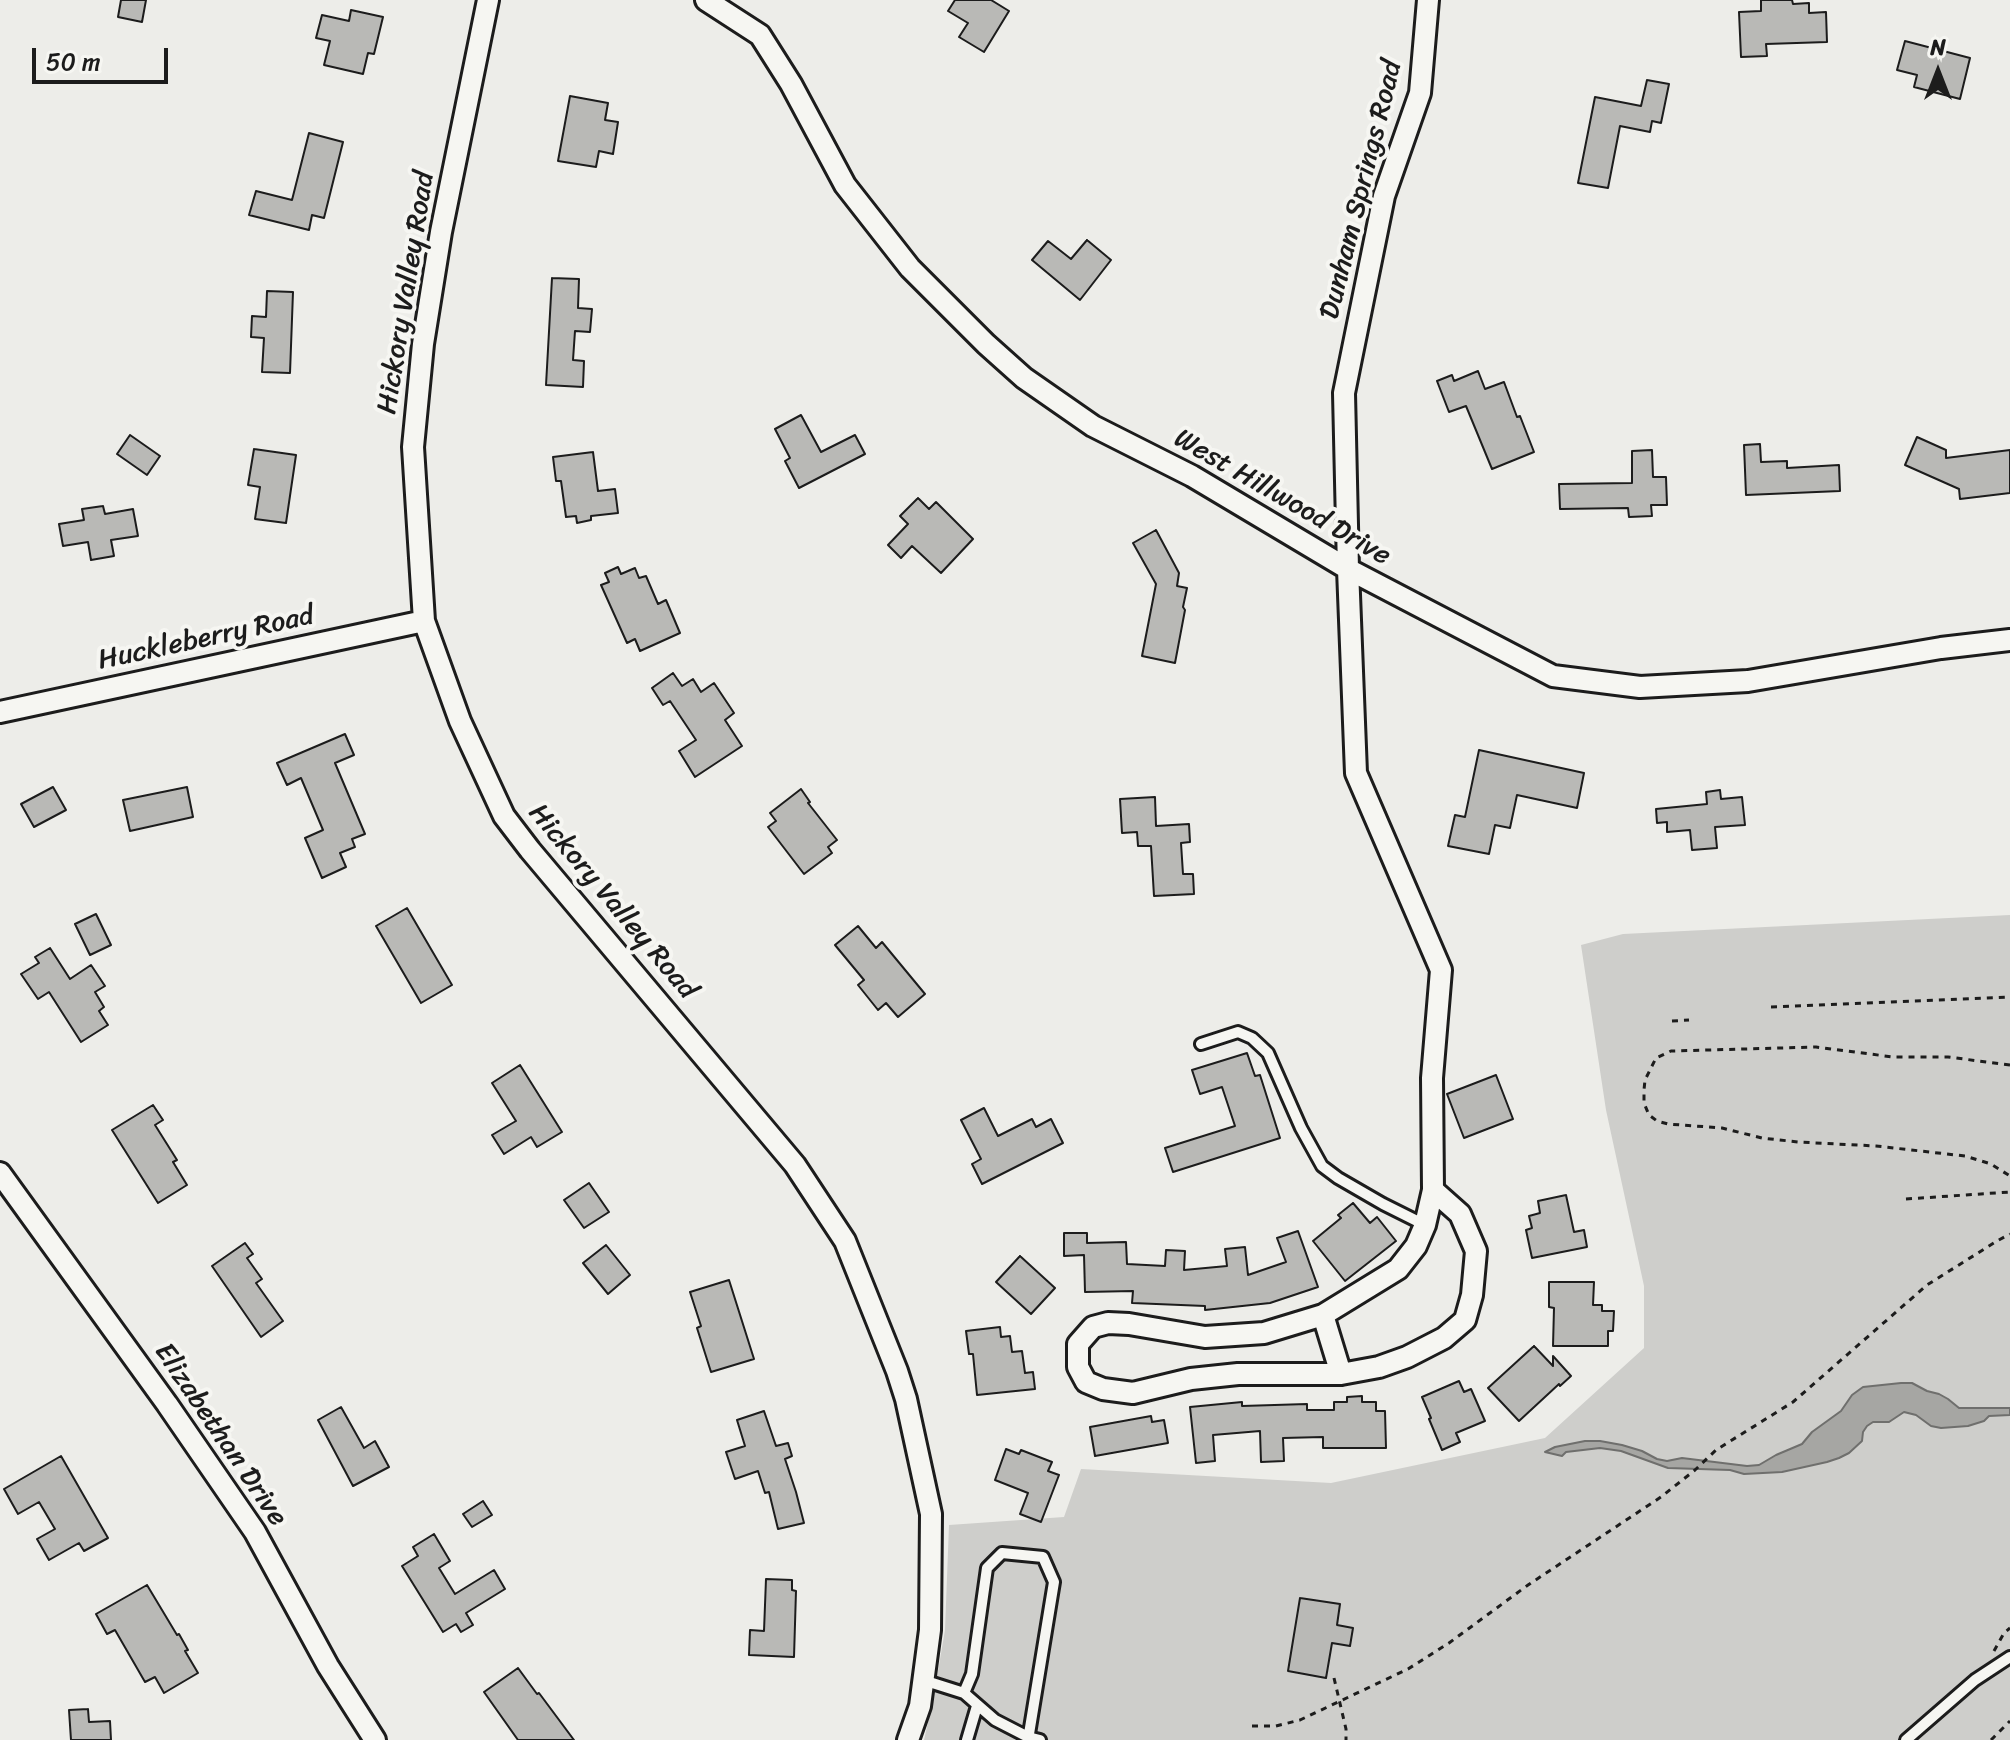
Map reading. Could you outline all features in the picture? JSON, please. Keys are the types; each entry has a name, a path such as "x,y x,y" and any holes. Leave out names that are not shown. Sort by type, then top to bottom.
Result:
{"street":[{"name":"Hickory Valley Road","path":"488,0 441,232 423,344 413,447 424,621 460,721 504,816 795,1165 845,1241 906,1399 931,1514 930,1630 920,1706 908,1740"},
{"name":"West Hillwood Drive","path":"706,0 760,35 791,84 845,185 910,268 1024,378 1093,426 1192,476 1348,569 1553,676 1640,687 1748,681 1941,648 2010,640"},
{"name":"Dunham Springs Road","path":"1341,1374 1238,1374 1191,1379 1133,1393 1103,1389 1086,1382 1078,1367 1078,1344 1093,1327 1108,1323 1205,1337 1264,1333 1323,1315 1398,1269 1416,1246 1425,1225 1433,1190 1432,1078 1441,970 1356,773 1344,393 1384,196 1420,93 1428,0"},
{"name":"Huckleberry Road","path":"0,712 424,621"},
{"name":"Elizabethan Drive","path":"0,1173 255,1532 328,1666 375,1740"},
{"path":"1323,1315 1341,1374 1379,1367 1407,1357 1444,1338 1465,1320 1472,1295 1476,1251 1460,1214 1433,1190"}],"lane":[{"path":"1201,1044 1238,1032 1252,1038 1268,1053 1301,1128 1322,1166 1383,1204 1425,1225"},
{"path":"923,1680 964,1693 995,1720 1032,1739 1054,1582 1043,1557 1002,1553 987,1568 972,1674 964,1693"},
{"path":"1906,1740 1975,1680 2010,1657"},
{"path":"967,1740 977,1706"}],"path":[{"path":"1771,1007 2010,997"},
{"path":"1672,1021 1689,1020"},
{"path":"2010,1065 1948,1057 1893,1057 1816,1047 1671,1051 1656,1058 1645,1080 1644,1103 1649,1115 1668,1124 1722,1128 1762,1138 1965,1156 1991,1164 2010,1176"},
{"path":"1906,1199 2010,1192"},
{"path":"1252,1726 1276,1726 1300,1720 1408,1669 1661,1497 1744,1430 1793,1402 1927,1285 2010,1234"},
{"path":"1334,1678 1346,1740"},
{"path":"1991,1740 2010,1721"}],"shaded area":[{"path":"2010,915 2010,1740 924,1740 945,1630 949,1525 1064,1517 1081,1469 1331,1483 1545,1438 1644,1348 1644,1286 1606,1110 1581,945 1623,934"},
{"path":"1912,1383 1939,1394 1959,1408 2010,1408 2010,1415 1989,1416 1968,1426 1941,1428 1904,1412 1889,1422 1873,1422 1867,1426 1862,1441 1839,1458 1782,1472 1744,1474 1730,1470 1668,1468 1621,1451 1600,1448 1566,1452 1562,1456 1545,1452 1585,1441 1600,1441 1622,1445 1667,1461 1682,1458 1759,1465 1802,1444 1812,1432 1841,1411 1852,1395 1863,1387"}],"building":[{"path":"121,0 146,0 142,22 118,17"},
{"path":"955,0 991,0 1009,11 984,52 959,37 968,23 948,11"},
{"path":"1761,0 1809,3 1809,13 1826,12 1827,42 1766,44 1767,56 1741,57 1739,12 1761,11"},
{"path":"351,10 383,17 374,54 368,53 363,74 324,65 330,41 316,38 322,15 349,21"},
{"path":"1905,41 1970,58 1960,99 1914,87 1917,75 1897,70"},
{"path":"1647,80 1669,84 1661,123 1652,121 1650,132 1620,126 1608,188 1578,183 1595,97 1641,106"},
{"path":"570,96 608,103 605,120 618,122 613,154 599,151 596,167 558,161"},
{"path":"309,133 343,142 324,218 312,215 309,230 249,215 256,191 292,200"},
{"path":"1087,240 1111,260 1080,300 1032,260 1048,241 1071,259"},
{"path":"552,278 579,279 578,308 592,309 590,332 575,331 573,360 584,361 583,387 546,385"},
{"path":"267,291 293,292 290,373 262,372 264,338 251,337 252,316 266,317"},
{"path":"1478,371 1485,389 1504,382 1534,452 1492,469 1466,406 1449,412 1437,381 1452,375 1454,381"},
{"path":"801,415 821,452 855,435 865,454 799,488 785,461 790,458 775,429"},
{"path":"130,435 160,456 147,475 117,454"},
{"path":"1917,437 1946,450 1946,458 2010,450 2010,493 1960,499 1959,489 1905,465"},
{"path":"1760,444 1761,462 1787,461 1787,468 1839,465 1840,491 1746,495 1744,445"},
{"path":"254,449 296,455 286,523 255,519 260,487 248,485"},
{"path":"1652,450 1653,477 1666,477 1667,505 1651,505 1652,516 1629,517 1628,508 1560,509 1559,484 1632,483 1632,451"},
{"path":"593,452 598,491 615,489 618,513 591,516 591,520 577,523 576,516 566,517 561,481 556,481 553,457"},
{"path":"918,498 929,509 936,502 973,539 941,573 912,546 901,558 888,545 908,524 900,516"},
{"path":"103,506 105,514 133,509 138,536 111,540 114,556 91,560 88,542 63,546 59,524 84,520 82,509"},
{"path":"1156,530 1179,573 1177,586 1187,588 1175,663 1142,656 1156,584 1133,543"},
{"path":"618,567 621,574 635,568 639,578 646,576 658,604 666,600 680,633 640,651 635,639 627,643 601,585 609,582 605,573"},
{"path":"673,673 682,686 693,679 701,692 714,683 734,713 725,720 742,746 695,777 679,751 696,740 670,701 663,705 652,688"},
{"path":"345,734 354,755 335,763 365,834 352,839 355,847 340,853 346,867 322,878 305,838 323,830 301,778 287,785 277,763"},
{"path":"1479,750 1584,773 1577,808 1517,795 1510,828 1495,825 1489,854 1448,846 1455,815 1465,817"},
{"path":"53,787 66,810 34,827 21,804"},
{"path":"187,787 193,817 130,831 123,800"},
{"path":"801,789 837,840 828,847 832,853 804,874 768,827 776,821 770,813"},
{"path":"1720,790 1721,799 1742,797 1745,825 1715,827 1717,848 1692,850 1690,830 1667,832 1667,822 1657,823 1656,809 1707,804 1706,792"},
{"path":"1155,797 1156,826 1189,824 1190,842 1181,843 1183,874 1193,874 1194,894 1154,896 1151,846 1138,846 1137,832 1122,833 1120,799"},
{"path":"407,908 452,985 421,1003 376,926"},
{"path":"96,914 111,945 90,955 75,924"},
{"path":"858,926 876,948 882,942 925,994 898,1017 886,1003 878,1010 858,985 864,980 835,945"},
{"path":"50,948 70,979 91,965 105,986 95,992 104,1007 99,1011 108,1025 81,1042 49,992 38,999 21,974 39,963 35,957"},
{"path":"1247,1053 1255,1076 1260,1075 1280,1138 1173,1172 1165,1148 1235,1126 1222,1087 1200,1094 1192,1070"},
{"path":"520,1065 562,1132 537,1147 531,1137 504,1154 492,1135 516,1121 492,1083"},
{"path":"1496,1075 1513,1119 1464,1138 1447,1094"},
{"path":"153,1105 163,1120 155,1125 177,1160 173,1162 187,1185 158,1203 112,1130"},
{"path":"984,1108 998,1136 1032,1119 1036,1127 1051,1119 1063,1143 982,1184 972,1164 981,1159 961,1120"},
{"path":"589,1183 609,1212 584,1228 564,1200"},
{"path":"1566,1195 1574,1232 1584,1230 1587,1247 1532,1258 1526,1230 1532,1228 1529,1216 1540,1213 1538,1201"},
{"path":"1353,1203 1370,1223 1377,1217 1396,1241 1345,1281 1313,1241 1341,1218 1338,1215"},
{"path":"1298,1231 1318,1287 1270,1303 1205,1310 1205,1306 1132,1303 1133,1291 1085,1292 1084,1255 1064,1256 1064,1233 1087,1233 1087,1243 1126,1242 1127,1264 1165,1266 1166,1250 1185,1251 1184,1270 1227,1266 1225,1249 1245,1247 1248,1275 1286,1262 1277,1238"},
{"path":"245,1243 253,1254 247,1258 262,1279 256,1283 283,1321 261,1337 212,1266"},
{"path":"606,1245 630,1275 608,1294 583,1263"},
{"path":"1020,1256 1055,1288 1031,1314 996,1282"},
{"path":"729,1280 754,1359 711,1372 690,1292"},
{"path":"1549,1282 1594,1282 1593,1305 1602,1305 1602,1311 1614,1311 1613,1331 1608,1331 1608,1346 1553,1346 1554,1308 1549,1307"},
{"path":"1000,1327 1001,1337 1010,1336 1012,1352 1022,1351 1025,1373 1033,1372 1035,1389 977,1395 973,1354 969,1354 966,1331"},
{"path":"1534,1346 1553,1366 1553,1356 1571,1376 1519,1421 1488,1388"},
{"path":"1459,1381 1464,1392 1471,1389 1485,1421 1456,1433 1460,1442 1442,1450 1422,1397"},
{"path":"1362,1396 1362,1402 1376,1402 1376,1411 1385,1411 1386,1448 1323,1448 1323,1437 1283,1438 1284,1461 1261,1462 1260,1431 1213,1435 1215,1461 1196,1463 1190,1407 1242,1402 1242,1406 1307,1404 1307,1410 1334,1410 1334,1402 1347,1402 1347,1397"},
{"path":"341,1407 364,1448 375,1441 389,1467 353,1486 318,1420"},
{"path":"764,1411 776,1446 788,1443 792,1456 785,1459 804,1523 778,1529 769,1492 765,1493 758,1471 735,1479 726,1452 745,1446 737,1420"},
{"path":"1151,1416 1152,1422 1164,1420 1168,1443 1095,1456 1090,1427"},
{"path":"1006,1449 1019,1454 1021,1450 1052,1462 1048,1471 1059,1475 1041,1522 1020,1514 1028,1493 995,1480"},
{"path":"61,1456 108,1538 84,1551 79,1543 49,1560 37,1539 55,1529 39,1502 18,1514 4,1489"},
{"path":"483,1501 492,1515 472,1527 463,1514"},
{"path":"434,1534 450,1561 439,1568 455,1594 494,1570 505,1589 466,1613 473,1625 461,1632 456,1624 443,1632 402,1566 418,1556 413,1547"},
{"path":"766,1579 792,1580 792,1590 796,1591 794,1657 749,1655 750,1630 764,1631"},
{"path":"147,1585 179,1634 198,1673 164,1693 155,1677 145,1682 115,1630 107,1634 96,1614"},
{"path":"1300,1598 1340,1604 1337,1625 1353,1628 1350,1646 1332,1643 1326,1678 1288,1671"},
{"path":"518,1668 574,1740 518,1740 484,1692"},
{"path":"88,1709 89,1722 110,1721 111,1740 71,1740 69,1710"}]}
